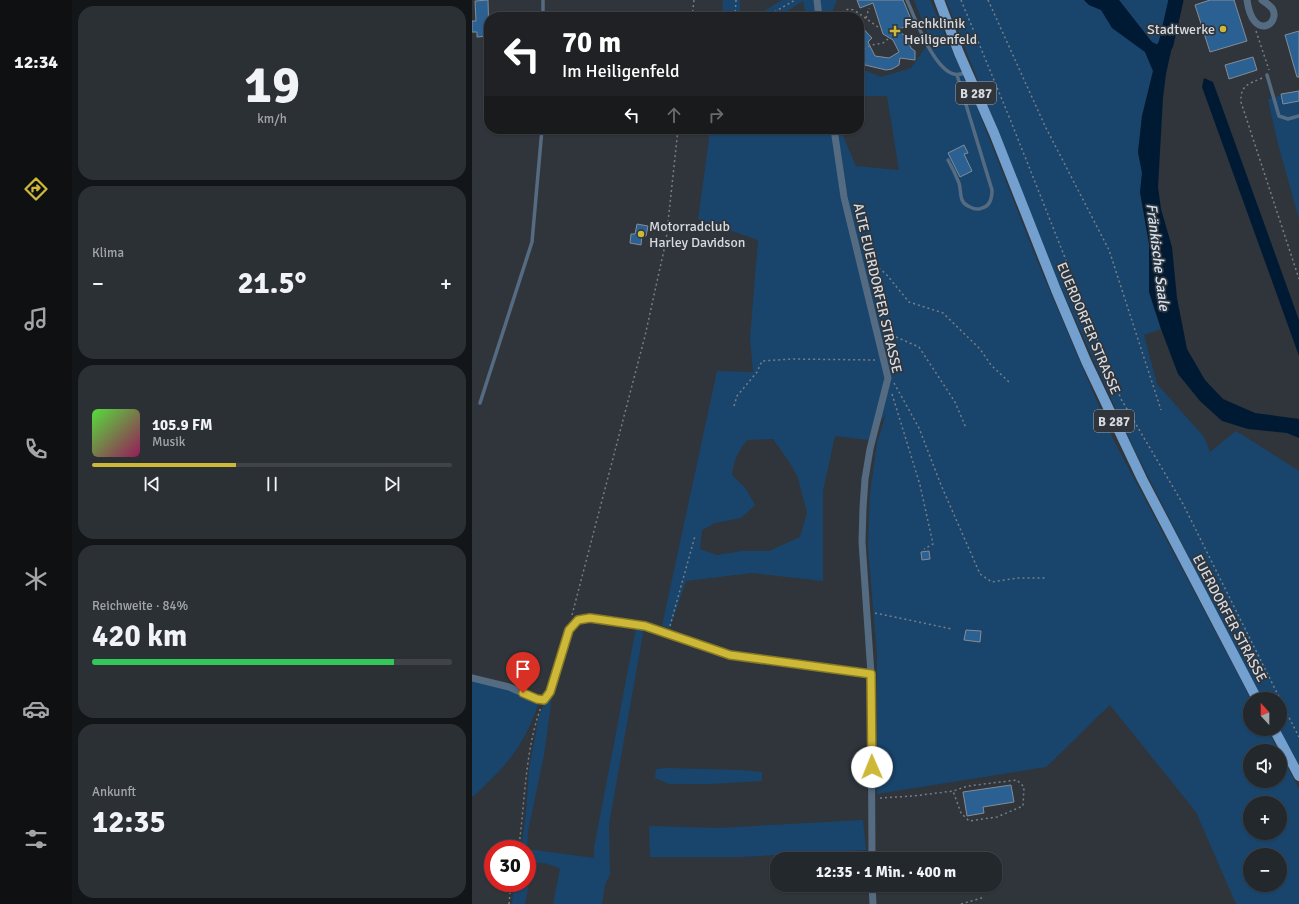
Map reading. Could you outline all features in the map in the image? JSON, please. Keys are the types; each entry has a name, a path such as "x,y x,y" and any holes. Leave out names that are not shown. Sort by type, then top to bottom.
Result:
{"main road":[{"name":"EUERDORFER STRASSE","path":"939,0 962,74 994,133 1056,290 1086,361 1145,486 1254,692"},
{"path":"1278,736 1299,776"}],"street":[{"path":"817,0 818,12"},
{"path":"1247,0 1252,20 1259,25 1264,26 1269,25 1272,21 1274,12 1270,6 1262,0"},
{"name":"ALTE EUERDORFER STRASSE","path":"835,134 844,197 888,378 870,448 865,478 862,542 871,674 872,852"},
{"path":"472,678 509,687 537,699 544,700 550,692 569,630 578,620 590,618 645,626 730,655 871,674"},
{"path":"872,892 872,904"}],"lane":[{"path":"543,0 543,12"},
{"path":"908,0 920,32 933,54 952,74 962,74 992,190 992,199 988,205 983,208 975,209 966,206 962,201 959,182 948,160"},
{"path":"1267,75 1279,116 1288,119 1299,116"},
{"path":"480,403 532,242 542,134"}],"path":[{"path":"693,12 694,0"},
{"path":"735,12 736,0"},
{"path":"775,12 795,0"},
{"path":"961,0 1121,399 1183,504 1277,692"},
{"path":"988,0 1045,126 1109,250 1161,410"},
{"path":"869,8 866,18 878,27"},
{"path":"842,12 846,9 850,9 855,12"},
{"path":"1252,20 1269,70 1267,75 1242,89 1240,94 1241,102 1299,280"},
{"path":"864,49 872,45 883,43 888,39"},
{"path":"569,630 644,336 666,241 677,134"},
{"path":"859,261 868,259 886,274 909,302 943,313 980,349 991,365 1009,382"},
{"path":"878,337 896,337 919,347 955,402 966,428"},
{"path":"734,406 737,396 757,372 762,361 791,359 883,360"},
{"path":"888,378 896,410 920,485 933,544 924,549"},
{"path":"888,378 896,383 920,428 944,493 980,574 992,582 1017,578 1045,578"},
{"path":"668,634 695,536"},
{"path":"867,612 952,629"},
{"path":"520,840 529,757 538,717 544,700"},
{"path":"1287,713 1299,737"},
{"path":"872,798 913,796 952,791 968,786 1017,780 1024,787 1022,806 997,817 969,821 961,813 952,791"},
{"path":"509,904 510,892"},
{"path":"961,904 985,897"}],"shaded area":[{"path":"723,0 740,0 740,12 722,12"},
{"path":"782,0 837,0 832,12 805,12 803,1 786,12 762,12"},
{"path":"914,0 930,0 976,105 1038,263 1113,439 1247,692 1243,692 1243,736 1271,736 1275,744 1243,744 1243,788 1287,788 1287,766 1299,789 1299,904 1236,904 1196,812 1110,705 1046,767 877,794 877,654 868,547 870,494 877,443 886,414 868,440 835,436 823,491 823,581 752,573 686,581 670,628 662,626 717,371 753,372 750,338 758,240 698,219 709,134 842,134 856,166 899,170 887,96 864,96 864,70 881,77 911,68 930,41","holes":["773,439 790,463 798,478 807,513 800,537 769,551 742,551 717,555 700,549 702,530 715,523 741,518 755,505 746,489 732,475 735,460 747,440"]},
{"path":"946,0 1084,0 1089,5 1101,10 1145,52 1153,71 1142,116 1138,152 1142,173 1140,193 1149,244 1149,292 1161,329 1144,335 1157,384 1204,437 1210,452 1236,431 1299,471 1299,764 1283,736 1287,736 1287,692 1259,692 1238,654 1133,447 1056,277"},
{"path":"1119,0 1173,0 1160,46 1152,42"},
{"path":"1299,90 1299,219 1278,144 1268,99"},
{"path":"636,628 644,628 609,824 610,874 605,885 602,904 553,904 560,869 549,864 536,863 536,850 594,858 594,848"},
{"path":"472,680 501,687 539,702 526,733 517,748 504,766 472,797"},
{"path":"552,696 544,755 528,831 528,840 522,840 529,769 539,716 545,701"},
{"path":"666,768 762,772 762,781 711,784 669,784 655,778 656,769"},
{"path":"863,820 866,850 830,852 770,852 770,855 741,857 650,857 649,826 718,828"},
{"path":"513,892 527,892 525,904 512,904"}],"water":[{"path":"1084,0 1119,0 1152,42 1160,46 1169,32 1171,51 1163,98 1158,187 1161,209 1172,247 1177,298 1187,349 1205,380 1223,399 1255,413 1299,419 1299,438 1287,433 1248,429 1222,421 1200,401 1178,374 1149,292 1149,244 1140,192 1142,173 1138,152 1142,116 1153,71 1145,52 1112,28 1101,10 1089,5"},
{"path":"1204,78 1213,82 1299,320 1299,356 1202,87"}],"building":[{"path":"488,0 488,12 484,12 484,36 477,37 477,32 472,32 472,21 476,21 475,1"},
{"path":"857,0 903,0 913,24 896,30 906,36 911,48 915,51 915,60 900,58 899,65 892,69 886,70 865,65 864,29 872,38 868,42 875,56 889,58 899,52 893,40 883,34 873,3 860,8"},
{"path":"1210,0 1234,0 1247,41 1210,52 1195,5"},
{"path":"1299,31 1299,77 1297,77 1285,35"},
{"path":"1253,57 1257,70 1229,79 1225,65"},
{"path":"1299,91 1299,101 1283,104 1281,94"},
{"path":"964,145 968,153 964,154 972,171 960,177 948,153"},
{"name":"Motorradclub Harley Davidson","path":"637,224 648,226 646,236 642,235 641,245 630,243 631,234 635,234"},
{"path":"929,551 930,559 922,560 921,552"},
{"path":"966,630 981,631 980,642 964,640"},
{"path":"1011,785 1014,802 983,807 984,813 967,816 963,792"}],"waterway":[{"name":"Fränkische Saale","path":"1162,51 1166,44 1176,0"}],"place":[{"name":"Stadtwerke","path":"1223,29"},
{"name":"Fachklinik Heiligenfeld","path":"895,31"},
{"name":"Motorradclub Harley Davidson","path":"641,234"}],"route":[{"path":"523,693 537,699 544,700 550,692 569,630 578,620 590,618 645,626 730,655 871,674 872,767"}]}
